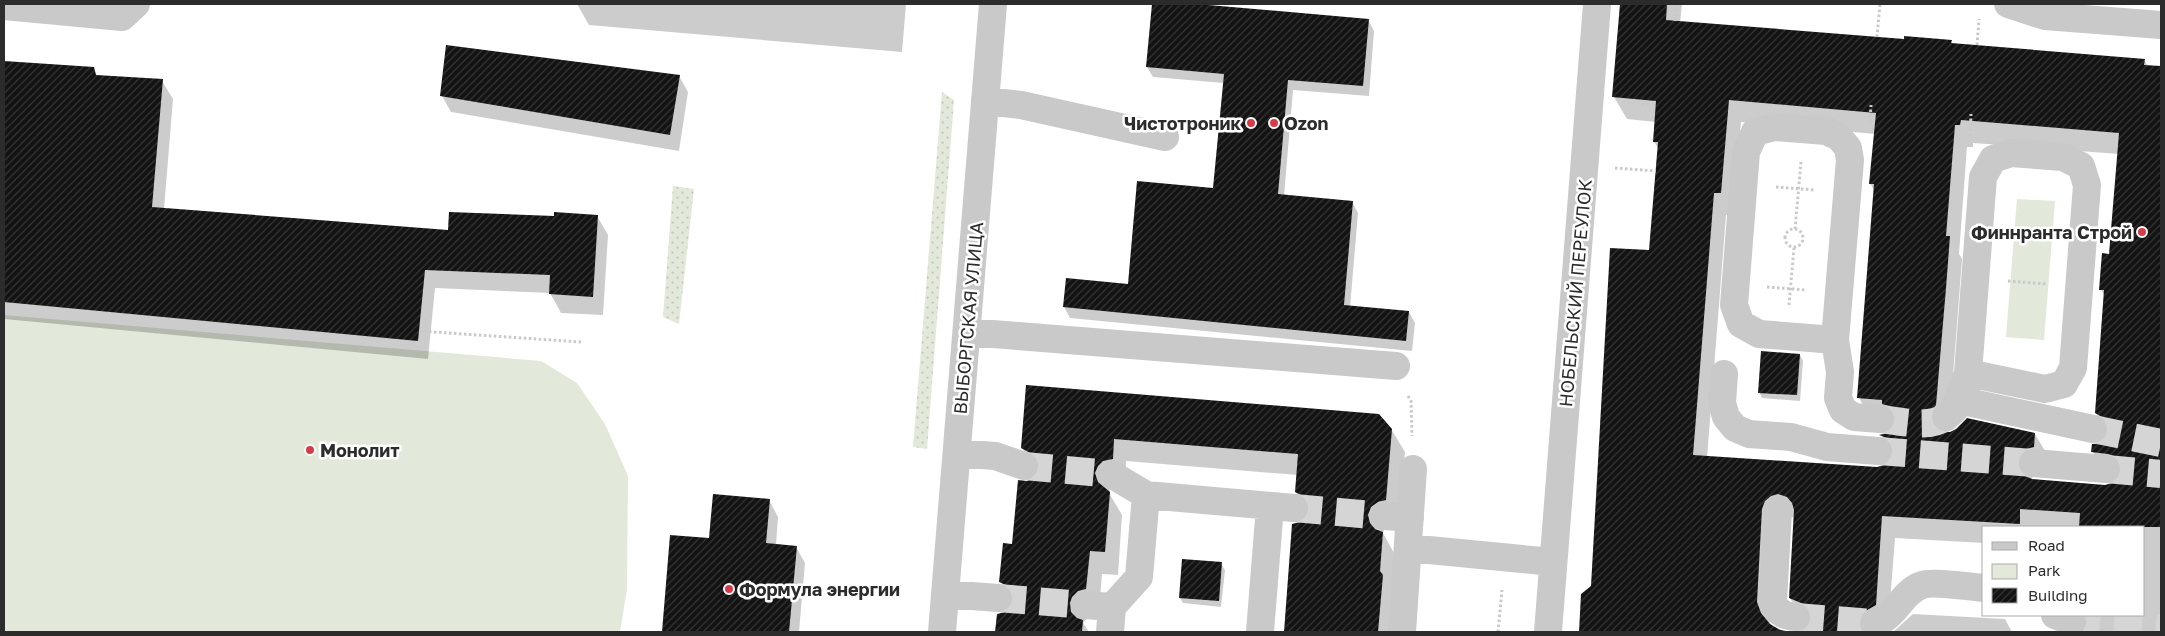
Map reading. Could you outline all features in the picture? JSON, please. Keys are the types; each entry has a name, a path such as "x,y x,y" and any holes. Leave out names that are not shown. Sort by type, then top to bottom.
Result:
{"street":[{"path":"4,6 122,17 136,4"},
{"name":"ВЫБОРГСКАЯ УЛИЦА","path":"942,632 993,4"},
{"name":"НОБЕЛЬСКИЙ ПЕРЕУЛОК","path":"1548,632 1598,4"},
{"path":"2008,4 2045,16 2080,11 2161,25"},
{"path":"985,101 1021,106 1165,137"},
{"path":"1835,340 1759,334 1741,324 1734,305 1746,152 1755,132 1775,127 1826,131 1839,137 1848,148 1850,160 1835,340 1840,372 1838,398 1843,410 1854,417 1880,419"},
{"path":"1968,372 2045,389 2064,384 2073,368 2087,185 2081,166 2063,157 2011,153 1993,159 1984,177 1968,372 1952,409 2094,429"},
{"path":"967,332 1396,366"},
{"path":"1724,374 1722,403 1726,417 1735,428 1749,434 1790,437 1827,447 1878,451"},
{"path":"957,453 995,456 1024,466"},
{"path":"2033,463 2106,469"},
{"path":"1402,632 1408,548 1397,517 1413,469"},
{"path":"1111,474 1146,495 1282,507 1260,632"},
{"path":"1085,605 1111,620 1139,577 1146,495"},
{"path":"1778,510 1773,602 1777,611 1787,616 1796,617"},
{"path":"1408,548 1504,557 1553,572"},
{"path":"1874,623 1884,620 1912,590 1923,584 1982,588"},
{"path":"945,594 998,598"}],"path":[{"path":"1676,21 1677,4"},
{"path":"1877,37 1880,4"},
{"path":"1977,45 1980,12"},
{"path":"1619,102 1656,105"},
{"path":"1795,229 1803,129"},
{"path":"1615,168 1656,171"},
{"path":"1744,184 1847,192"},
{"path":"1795,229 1802,232 1804,239 1801,246 1794,248 1787,245 1784,238 1788,231 1795,229"},
{"path":"1787,336 1794,248"},
{"path":"1975,278 2080,286"},
{"path":"1736,285 1839,293"},
{"path":"419,332 581,342"},
{"path":"1396,366 1411,401 1413,469"},
{"path":"1498,632 1504,557"}],"green space":[{"path":"942,92 954,100 927,449 913,447"},
{"path":"673,186 694,189 679,324 663,317"},
{"path":"2017,199 2055,201 2044,340 2006,337"},
{"name":"Монолит","path":"4,315 541,361 577,383 605,424 628,476 627,589 620,632 4,632"}],"building":[{"path":"1152,4 1197,4 1369,19 1363,86 1288,80 1278,194 1353,201 1344,305 1409,311 1406,341 1063,307 1066,278 1128,284 1137,181 1213,188 1224,74 1146,67"},
{"path":"1620,4 1667,4 1666,20 1904,39 1904,36 1952,40 1951,43 2145,59 2144,65 2161,66 2161,527 2079,526 2080,513 2020,509 2020,524 1882,516 1876,605 1862,613 1859,621 1862,632 1796,632 1803,631 1808,627 1812,618 1806,605 1789,598 1794,510 1792,503 1787,497 1778,494 1771,496 1765,501 1762,509 1757,602 1761,613 1770,624 1780,630 1792,632 1579,632 1581,594 1591,586 1610,248 1649,250 1658,142 1653,142 1656,101 1612,97","holes":["1729,100 1876,113 1869,184 1874,184 1857,398 1882,400 1882,404 1889,406 1894,413 1896,420 1893,427 1887,433 1879,435 1887,438 1892,444 1894,452 1891,459 1884,465 1877,467 1693,455 1714,193 1721,193","1961,120 2119,133 2109,254 2102,253 2099,290 2104,290 2095,413 2104,418 2108,425 2108,432 2104,440 2098,444 2092,444 2091,452 2114,456 2120,462 2121,471 2119,478 2105,485 2032,479 2025,476 2019,470 2018,461 2020,455 2026,449 2034,447 2035,433 1967,418 1956,429 1950,432 1941,432 1935,428 1931,420 1931,412 1936,405 1946,288 1950,236 1946,236 1955,125 1960,125"]},
{"path":"446,45 680,75 670,135 440,96"},
{"path":"4,61 94,67 96,75 163,79 152,207 448,230 449,212 554,216 554,212 598,215 593,297 549,294 550,275 425,270 418,341 4,302"},
{"path":"1761,351 1800,354 1797,395 1758,393"},
{"path":"1026,385 1379,414 1392,429 1386,500 1378,502 1371,507 1368,515 1370,523 1375,529 1383,532 1380,571 1383,575 1378,632 1284,632 1292,524 1300,522 1306,517 1310,509 1308,502 1303,496 1295,492 1298,454 1114,439 1113,459 1103,461 1095,473 1098,482 1110,492 1105,552 1090,551 1086,589 1078,591 1072,597 1070,603 1071,612 1077,618 1083,620 1082,632 995,632 997,614 1005,612 1011,606 1013,600 1012,591 1006,585 999,582 1003,543 1012,544 1018,480 1027,481 1035,477 1039,471 1036,456 1021,448"},
{"name":"Формула энергии","path":"713,494 770,499 766,543 797,546 789,632 662,632 670,535 709,538"},
{"path":"1182,559 1222,562 1219,601 1179,598"}],"tunnel":[{"path":"1880,419 1931,423 1946,417"},
{"path":"2093,429 2161,443"},
{"path":"1878,451 2033,463"},
{"path":"1024,466 1111,474"},
{"path":"2106,469 2161,474"},
{"path":"1294,508 1384,516"},
{"path":"998,598 1085,605"},
{"path":"1796,617 1874,623"},
{"path":"2072,622 2161,628"}],"place":[{"name":"Чистотроник","path":"1251,123"},
{"name":"Ozon","path":"1274,123"},
{"name":"Финнранта Строй","path":"2142,232"},
{"name":"Монолит","path":"310,450"},
{"name":"Формула энергии","path":"729,589"}]}
